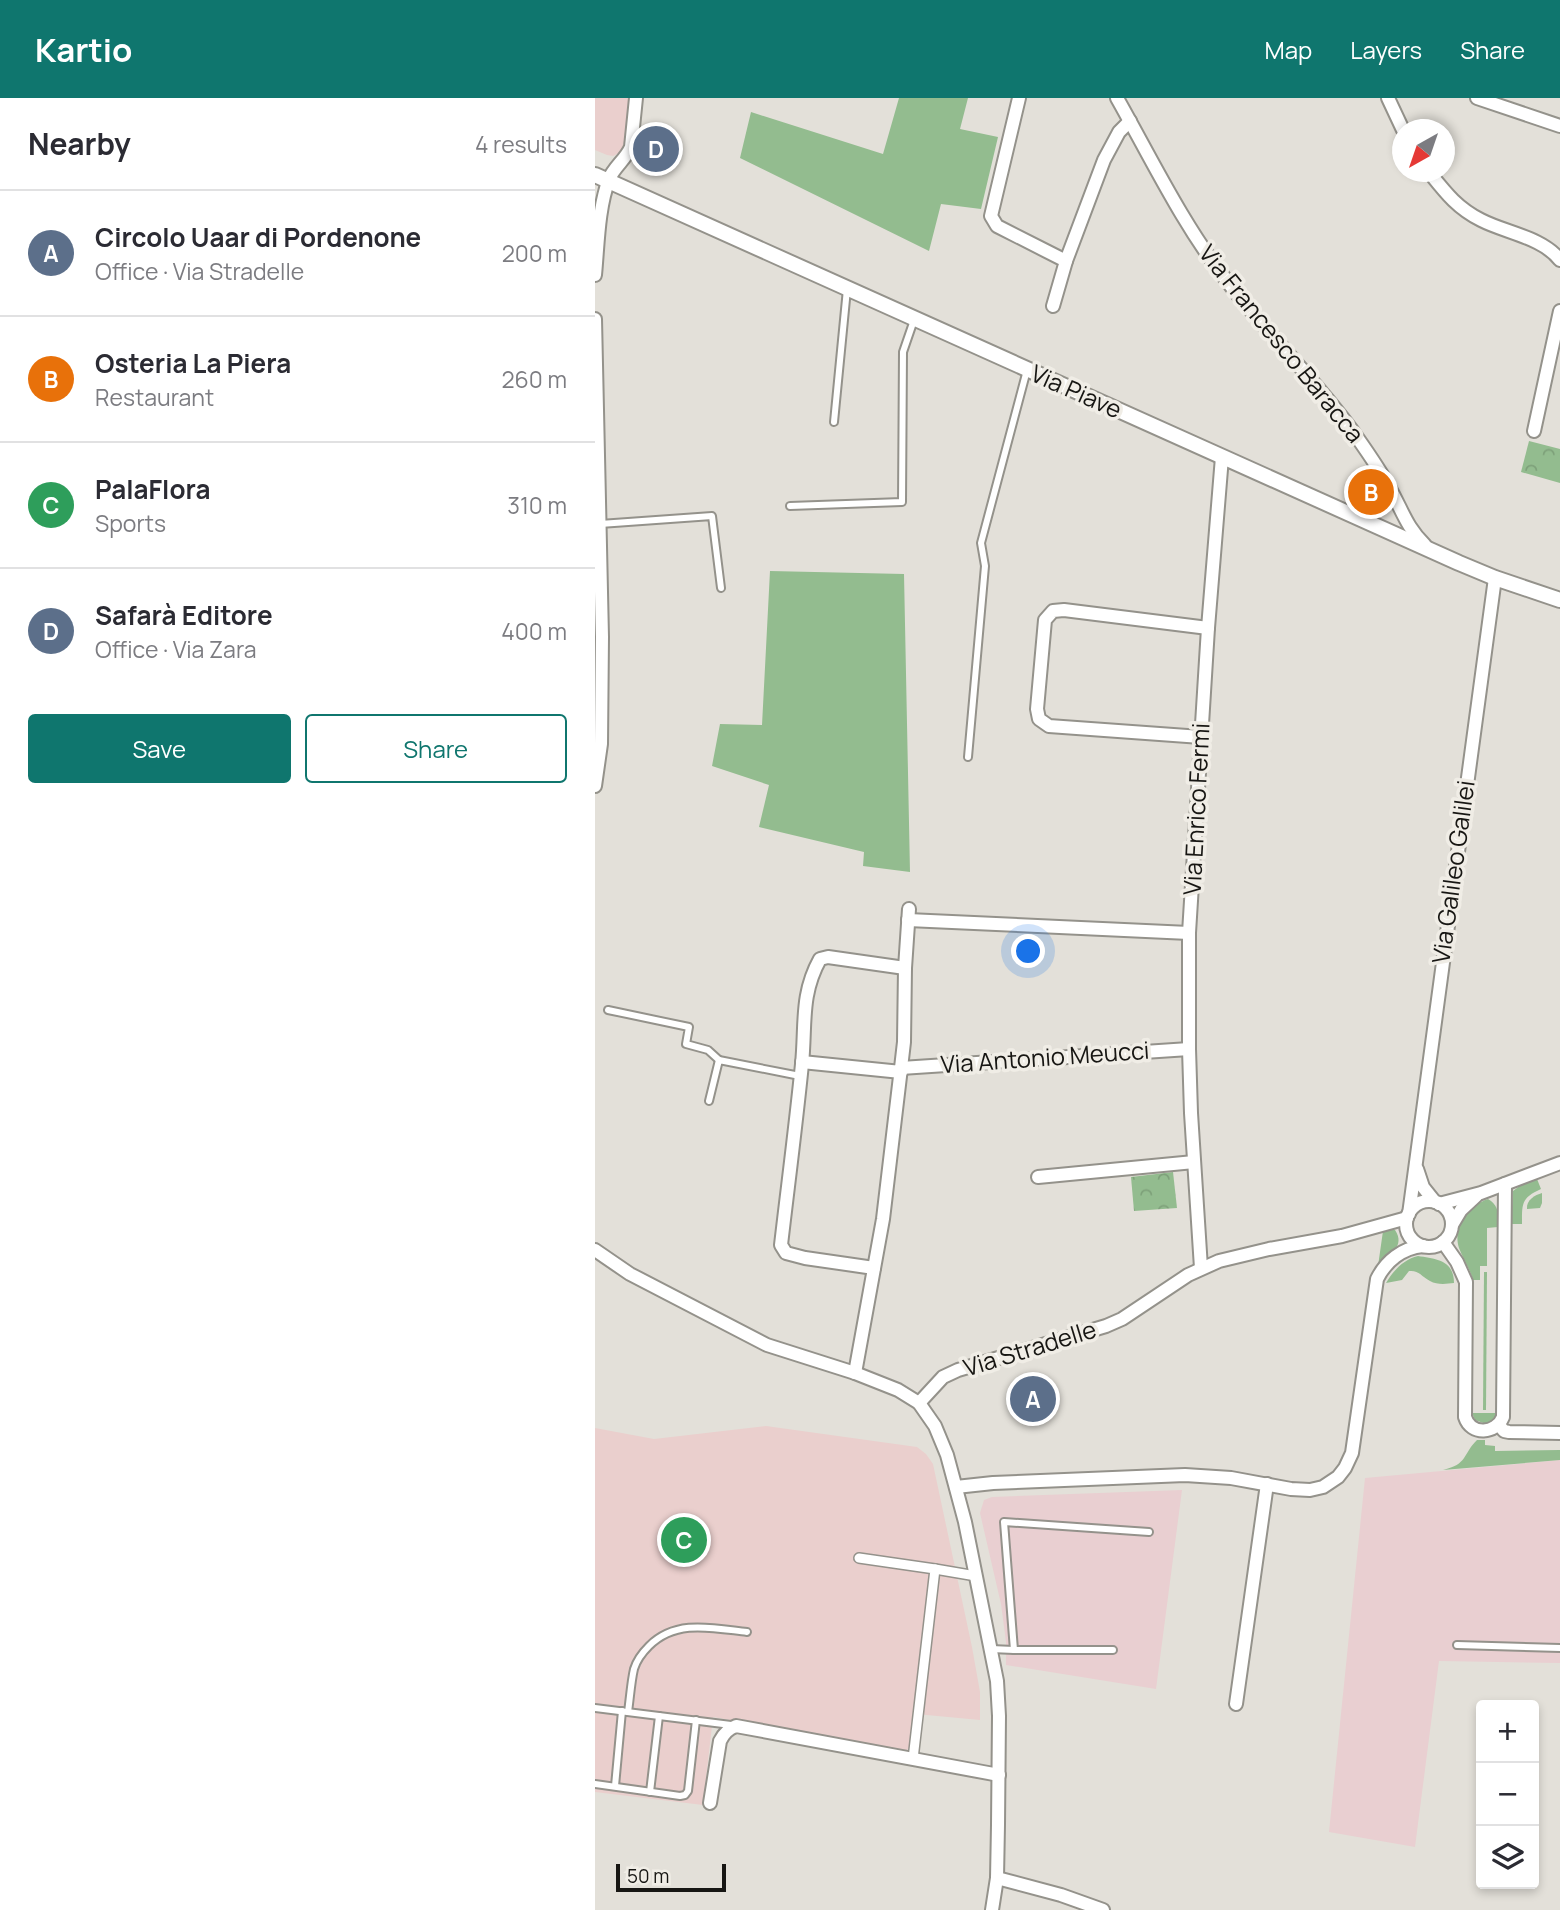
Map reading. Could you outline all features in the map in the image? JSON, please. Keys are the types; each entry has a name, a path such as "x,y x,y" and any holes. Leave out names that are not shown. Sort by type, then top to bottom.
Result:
{"street":[{"path":"595,275 602,178 631,147 636,98"},
{"path":"1020,98 991,216 997,226 1066,261"},
{"name":"Via Francesco Baracca","path":"1117,98 1176,205 1226,281 1355,434 1389,486 1405,522 1428,549"},
{"path":"1388,98 1398,119"},
{"path":"1477,98 1515,104 1560,126"},
{"path":"1053,306 1066,261 1104,160 1119,132 1130,121"},
{"name":"Via Piave","path":"602,178 1428,549 1495,578 1560,600"},
{"path":"1437,182 1450,198 1479,219 1546,246 1560,260"},
{"path":"1534,431 1560,311"},
{"path":"595,319 600,524 601,744 595,786"},
{"name":"Via Enrico Fermi","path":"1201,1268 1189,1049 1189,933 1208,628 1222,457"},
{"name":"Via Galileo Galilei","path":"1408,1216 1495,578"},
{"path":"1201,737 1049,726 1039,719 1037,709 1045,620 1053,611 1064,610 1208,628"},
{"path":"855,1373 883,1219 901,1070 908,914 1189,933"},
{"path":"874,1268 805,1258 786,1253 781,1245 802,1062 803,1019 811,975 820,959 828,957 905,968"},
{"name":"Via Antonio Meucci","path":"802,1062 901,1070 1189,1049"},
{"path":"1038,1177 1194,1162"},
{"path":"1481,1193 1461,1210 1443,1242 1430,1247 1423,1246 1408,1233 1408,1216 1418,1204 1437,1203 1481,1193 1560,1163"},
{"path":"1416,1165 1423,1187 1448,1213 1452,1225"},
{"path":"1443,1242 1457,1262 1466,1282 1467,1422 1476,1430 1489,1430 1499,1425 1503,1417 1505,1184"},
{"name":"Via Stradelle","path":"919,1403 943,1377 958,1370 1106,1326 1122,1319 1201,1268 1233,1257 1342,1236 1408,1216"},
{"path":"956,1487 1185,1475 1231,1478 1300,1490 1315,1489 1332,1482 1345,1468 1352,1453 1377,1279 1398,1254 1423,1246"},
{"path":"595,1250 630,1274 767,1345 855,1373 898,1390 919,1403 927,1414 941,1440 956,1487 977,1576 997,1681 997,1878 992,1910"},
{"path":"1499,1425 1509,1432 1560,1433"},
{"path":"1236,1704 1267,1485"},
{"path":"859,1558 977,1576"},
{"path":"913,1759 935,1569"},
{"path":"710,1803 720,1741 729,1729 736,1726 999,1775"},
{"path":"997,1878 1061,1895 1103,1910"}],"lane":[{"path":"834,422 847,289"},
{"path":"790,506 902,502 903,352 914,319"},
{"path":"968,757 985,566 981,543 1027,370"},
{"path":"600,524 712,516 721,587"},
{"path":"608,1010 689,1027 686,1044 708,1050 719,1060 800,1076"},
{"path":"709,1101 719,1060"},
{"path":"1014,1650 1005,1522 1149,1532"},
{"path":"615,1786 625,1711 635,1665 644,1651 658,1637 678,1629 691,1627 747,1632"},
{"path":"1457,1645 1560,1648"},
{"path":"991,1648 1113,1650"},
{"path":"595,1708 736,1726"},
{"path":"650,1792 659,1716"},
{"path":"595,1784 685,1795 688,1791 696,1720"}],"shaded area":[{"path":"595,98 631,98 626,145 623,151 613,156 595,150"},
{"path":"766,1426 917,1447 926,1454 933,1464 972,1647 980,1692 980,1720 916,1714 910,1748 905,1751 713,1717 703,1805 595,1792 595,1428 654,1439"},
{"path":"1560,1460 1560,1663 1439,1661 1415,1847 1329,1832 1365,1478"},
{"path":"1182,1490 1156,1689 1006,1665 1001,1604 980,1513 984,1500 992,1497"}],"green space":[{"path":"899,98 968,98 960,129 998,137 981,209 941,204 929,251 740,158 751,112 883,154"},
{"path":"1529,441 1560,449 1560,483 1521,472"},
{"path":"770,571 904,574 910,872 863,866 864,852 759,827 769,785 712,766 720,724 762,725"},
{"path":"1173,1172 1177,1208 1134,1211 1131,1177"},
{"path":"1537,1179 1541,1189 1524,1202 1522,1224 1511,1224 1513,1191"},
{"path":"1542,1193 1540,1208 1527,1209 1529,1201"},
{"path":"1488,1199 1496,1208 1498,1227 1487,1228 1487,1266 1480,1266 1480,1280 1473,1280 1459,1248 1458,1232 1464,1218 1474,1206"},
{"path":"1395,1230 1399,1241 1397,1246 1378,1266 1383,1231"},
{"path":"1418,1256 1447,1265 1451,1269 1454,1283 1436,1283 1418,1272 1409,1271 1402,1280 1386,1283 1399,1266"},
{"path":"1484,1272 1487,1272 1486,1410 1483,1410"},
{"path":"1472,1413 1497,1413 1494,1420 1486,1424 1475,1420"},
{"path":"1477,1440 1485,1440 1485,1445 1495,1446 1495,1451 1560,1450 1560,1460 1443,1470 1461,1462"}],"place":[{"name":"Safarà Editore","path":"656,149"},
{"name":"Osteria La Piera","path":"1371,492"},
{"name":"Circolo Uaar di Pordenone","path":"1033,1399"},
{"name":"PalaFlora","path":"684,1540"}]}
